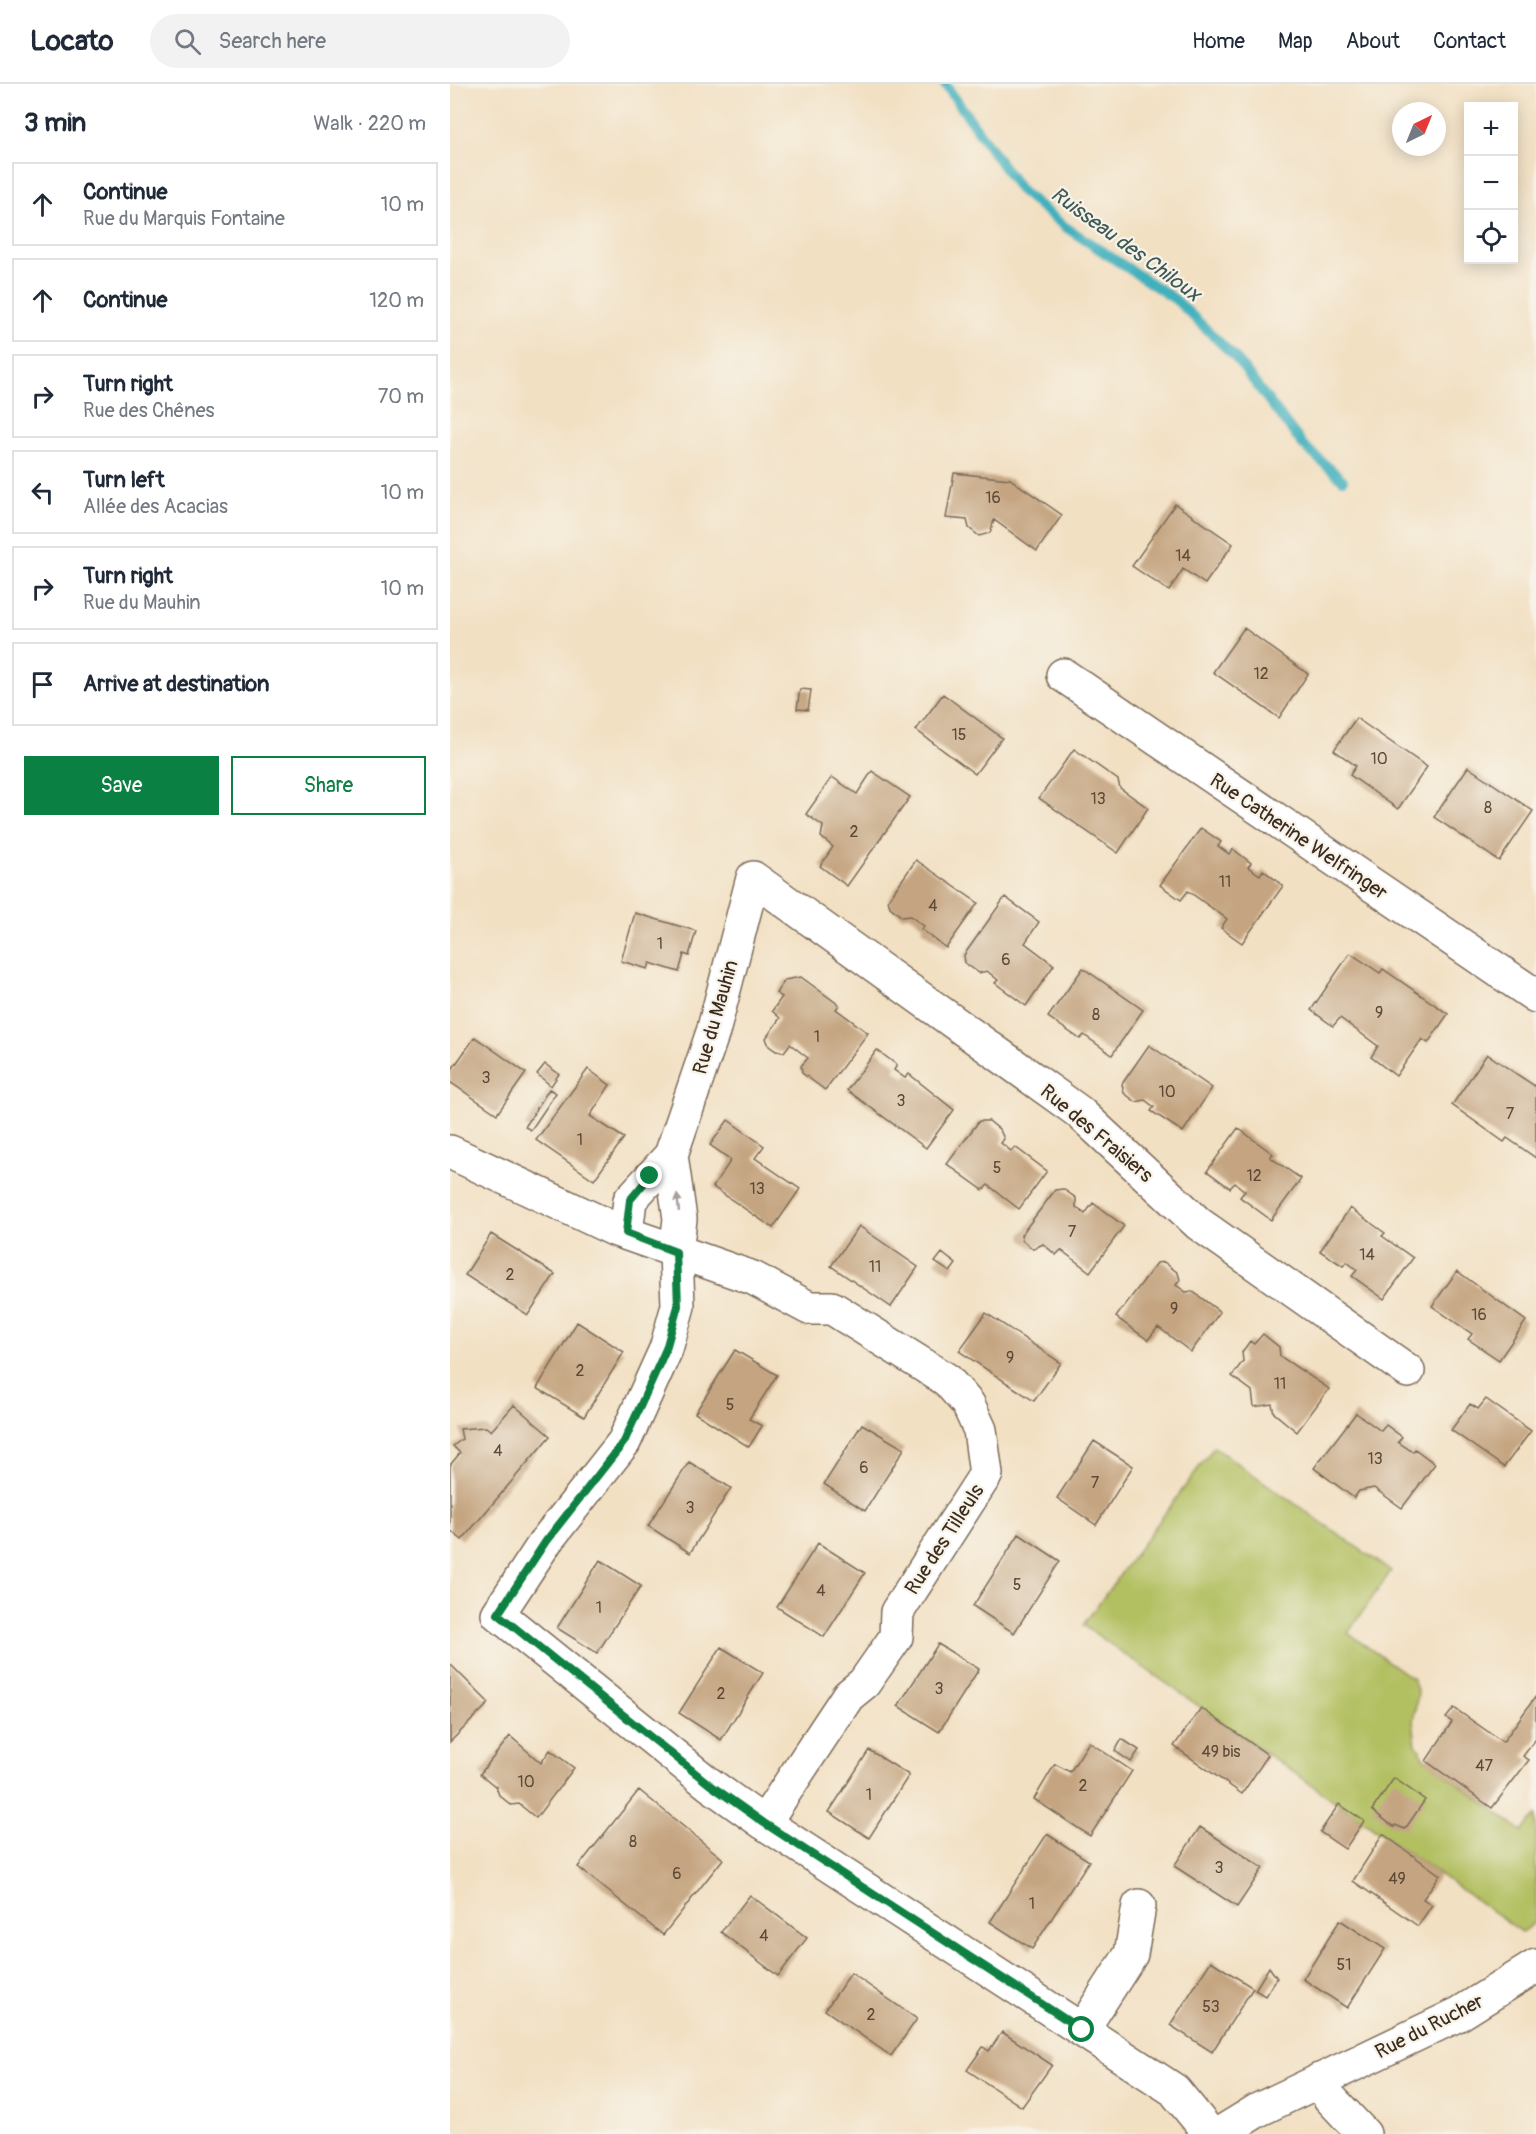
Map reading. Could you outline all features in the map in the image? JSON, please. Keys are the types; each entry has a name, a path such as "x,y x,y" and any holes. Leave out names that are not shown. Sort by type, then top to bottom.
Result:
{"street":[{"name":"Rue Catherine Welfringer","path":"1063,675 1536,996"},
{"name":"Rue du Mauhin","path":"626,1233 630,1200 671,1155 713,1032 753,879"},
{"name":"Rue des Fraisiers","path":"753,879 1078,1112 1199,1224 1408,1371"},
{"name":"Rue des Tilleuls","path":"450,1152 626,1233 753,1278 809,1308 832,1308 947,1380 968,1404 980,1430 986,1474 897,1612 896,1637 864,1683 848,1696 764,1823"},
{"name":"Rue du Mauhin","path":"671,1155 680,1219 676,1252 678,1306 666,1349 624,1442 546,1541 498,1614 709,1784 764,1823"},
{"path":"764,1823 1174,2090 1210,2134"},
{"path":"1082,2030 1131,1954 1139,1906"},
{"name":"Rue du Rucher","path":"1219,2134 1258,2110 1459,2014 1536,1966"},
{"path":"1319,2080 1330,2098 1364,2134"}],"green space":[{"path":"1214,1447 1391,1571 1348,1633 1413,1679 1418,1693 1413,1721 1416,1745 1426,1760 1522,1831 1536,1815 1536,1921 1522,1932 1083,1625"}],"building":[{"path":"954,473 1010,479 1062,515 1037,551 994,520 990,533 979,536 969,528 967,520 946,518"},
{"path":"1175,504 1233,544 1205,584 1183,569 1169,591 1132,566"},
{"path":"1244,628 1308,674 1279,718 1213,672"},
{"path":"800,689 811,690 808,710 797,709"},
{"path":"943,694 1002,738 975,774 916,730"},
{"path":"1356,718 1427,767 1398,809 1350,775 1356,766 1334,750"},
{"path":"1074,749 1118,780 1120,788 1148,808 1118,853 1039,798"},
{"path":"1468,767 1533,811 1499,861 1434,817"},
{"path":"872,771 910,797 847,886 820,866 833,847 821,837 823,826 806,814 832,777 857,794"},
{"path":"1201,828 1221,842 1218,846 1229,854 1233,849 1251,863 1248,867 1260,875 1263,870 1283,886 1242,943 1221,928 1227,919 1188,891 1181,900 1160,885"},
{"path":"916,860 978,903 946,948 921,929 924,926 910,916 902,917 890,907 888,900"},
{"path":"1005,897 1039,922 1025,943 1054,965 1026,1006 995,983 998,980 987,971 979,973 965,963 964,955"},
{"path":"635,913 696,931 689,956 684,954 679,972 650,963 648,969 621,961"},
{"path":"1350,953 1380,973 1383,969 1448,1014 1428,1043 1422,1039 1396,1076 1371,1057 1378,1046 1340,1018 1333,1026 1311,1010"},
{"path":"1083,968 1143,1010 1112,1055 1084,1035 1080,1039 1048,1017"},
{"path":"801,977 839,1005 836,1009 868,1033 825,1090 802,1073 801,1066 808,1058 790,1044 784,1052 776,1051 769,1046 766,1038 780,1018 772,1011 782,997 776,993 785,980"},
{"path":"475,1037 526,1073 497,1114 450,1082 450,1072"},
{"path":"1149,1045 1212,1088 1183,1132 1151,1111 1154,1107 1145,1100 1136,1102 1124,1093 1122,1084"},
{"path":"877,1050 897,1065 894,1070 905,1078 909,1074 954,1110 926,1148 847,1090"},
{"path":"1487,1054 1536,1087 1536,1158 1507,1138 1504,1142 1452,1105"},
{"path":"545,1064 559,1074 551,1086 537,1074"},
{"path":"588,1069 610,1085 590,1116 624,1138 594,1180 536,1140"},
{"path":"549,1089 556,1093 531,1130 525,1127"},
{"path":"728,1120 764,1146 755,1158 800,1189 773,1228 713,1187 731,1160 710,1145"},
{"path":"979,1121 989,1121 1000,1130 1004,1139 1001,1143 1011,1151 1015,1147 1047,1171 1019,1209 988,1185 983,1190 947,1164"},
{"path":"1238,1128 1273,1154 1270,1157 1301,1179 1271,1220 1240,1197 1245,1191 1235,1183 1230,1188 1207,1171"},
{"path":"1063,1189 1076,1198 1076,1207 1085,1214 1093,1203 1124,1226 1090,1272 1061,1250 1056,1255 1043,1244 1033,1249 1022,1240 1021,1235 1055,1190"},
{"path":"1350,1208 1385,1233 1382,1236 1413,1258 1384,1299 1352,1276 1357,1270 1347,1262 1343,1266 1320,1251"},
{"path":"859,1226 918,1267 891,1307 831,1266"},
{"path":"491,1234 555,1274 528,1315 465,1275"},
{"path":"942,1253 956,1264 950,1272 935,1262"},
{"path":"1164,1262 1178,1273 1180,1280 1176,1285 1186,1292 1192,1291 1220,1312 1191,1352 1158,1327 1148,1340 1116,1317 1157,1263"},
{"path":"1457,1271 1526,1321 1499,1360 1468,1339 1472,1334 1432,1306"},
{"path":"986,1313 1061,1363 1034,1401 959,1351"},
{"path":"577,1322 624,1352 584,1417 537,1388"},
{"path":"1263,1334 1279,1347 1280,1356 1329,1389 1297,1432 1274,1413 1272,1404 1254,1407 1252,1391 1232,1376 1243,1361 1242,1352 1250,1341 1254,1344"},
{"path":"735,1350 777,1375 749,1419 762,1426 749,1447 695,1413"},
{"path":"1486,1399 1531,1431 1504,1467 1451,1430 1470,1404 1478,1409"},
{"path":"514,1405 550,1436 462,1540 450,1530 450,1465 460,1453 453,1446 462,1439 460,1429 486,1427 491,1431"},
{"path":"1356,1413 1381,1431 1386,1425 1402,1437 1398,1442 1413,1452 1415,1449 1435,1464 1402,1508 1374,1488 1359,1491 1354,1498 1314,1468"},
{"path":"862,1424 904,1449 865,1511 824,1484"},
{"path":"1094,1441 1133,1466 1096,1525 1057,1498"},
{"path":"689,1462 731,1488 690,1553 648,1526"},
{"path":"1019,1534 1060,1561 1014,1633 973,1606"},
{"path":"818,1543 865,1573 824,1637 777,1607"},
{"path":"600,1560 641,1586 597,1653 557,1628"},
{"path":"938,1644 979,1669 939,1732 898,1706"},
{"path":"721,1647 763,1673 721,1740 679,1713"},
{"path":"450,1664 489,1703 450,1742"},
{"path":"1536,1696 1536,1739 1523,1756 1529,1760 1492,1808 1426,1761 1452,1722 1446,1718 1454,1708 1503,1742"},
{"path":"1201,1708 1268,1755 1242,1794 1174,1746"},
{"path":"510,1736 541,1763 550,1750 574,1768 536,1818 519,1804 511,1805 499,1795 496,1787 480,1774"},
{"path":"1122,1739 1139,1750 1131,1762 1115,1751"},
{"path":"1089,1742 1132,1771 1090,1836 1034,1799 1055,1764 1070,1772"},
{"path":"869,1750 909,1775 869,1838 829,1812"},
{"path":"1394,1778 1425,1800 1405,1829 1395,1825 1394,1827 1372,1810"},
{"path":"639,1790 723,1859 663,1935 578,1867"},
{"path":"1339,1804 1364,1821 1345,1849 1320,1832"},
{"path":"1200,1827 1263,1868 1237,1907 1174,1866"},
{"path":"1047,1834 1089,1861 1032,1949 990,1922"},
{"path":"1383,1834 1440,1875 1423,1899 1432,1905 1418,1926 1353,1881"},
{"path":"750,1895 807,1938 778,1976 721,1932"},
{"path":"1340,1920 1385,1949 1347,2008 1303,1979"},
{"path":"1211,1961 1253,1988 1212,2052 1170,2025"},
{"path":"1269,1967 1277,1978 1265,1996 1255,1990"},
{"path":"851,1973 917,2019 891,2056 825,2010"},
{"path":"1002,2032 1052,2065 1022,2107 967,2070 983,2047 989,2051"}],"waterway":[{"name":"Ruisseau des Chiloux","path":"945,84 1020,190 1064,226 1176,300 1234,356 1303,445 1343,480"}],"route":[{"path":"650,1176 630,1200 626,1233 676,1252 678,1306 666,1349 624,1442 546,1541 498,1614 709,1784 764,1823 1082,2030"}]}
